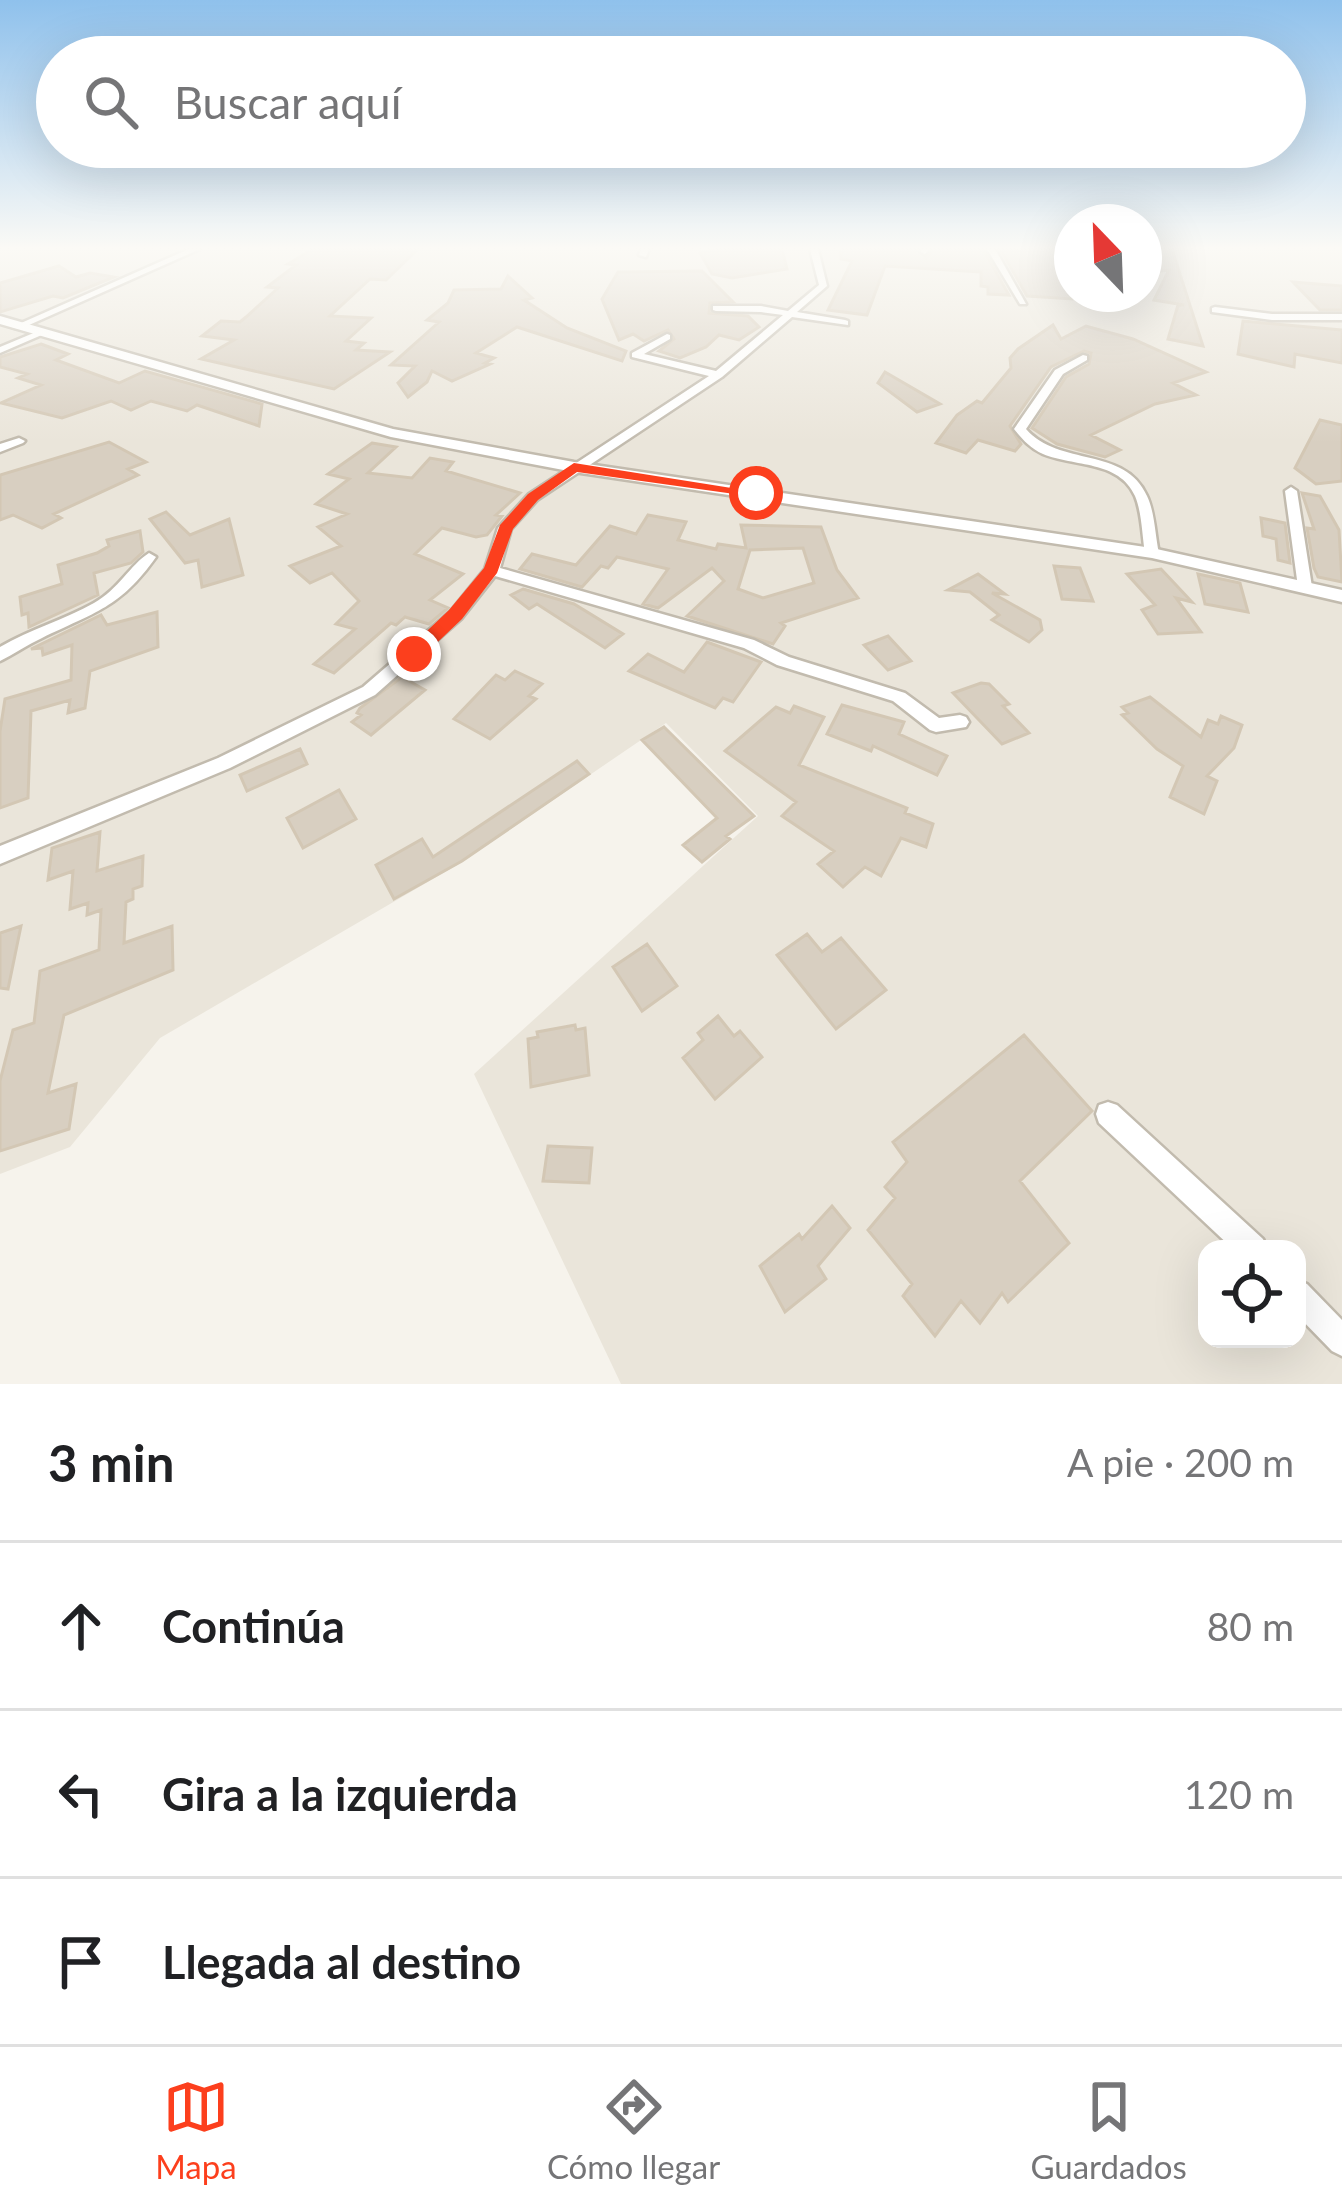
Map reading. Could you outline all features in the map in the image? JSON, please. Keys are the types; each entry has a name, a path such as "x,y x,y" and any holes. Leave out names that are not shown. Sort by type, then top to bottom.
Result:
{"street":[{"path":"17,327 48,314"},
{"path":"788,314 845,323"},
{"path":"0,856 224,763 369,692 456,615 491,570 505,528 533,497 718,375 793,314"},
{"path":"1280,314 1342,317"},
{"path":"0,320 368,427 574,467 1152,553 1342,596"},
{"path":"0,350 39,334"},
{"path":"668,338 635,356 718,375"},
{"path":"1083,358 1058,372 1020,429 1036,448 1099,463 1132,482 1141,495 1152,553"},
{"path":"0,448 20,441"},
{"path":"1291,491 1305,587"},
{"path":"0,655 28,636 104,608 121,596 149,557"},
{"path":"491,570 749,644 783,661 899,697 936,725 960,722"},
{"path":"1108,1114 1243,1240"},
{"path":"1306,1303 1342,1341"}],"shaded area":[{"path":"0,314 1342,314 1342,1384 621,1384 474,1074 758,816 666,723 462,862 160,1038 70,1147 0,1174"}],"building":[{"path":"249,314 371,318 346,341 364,343 356,350 390,352 334,389 201,359 234,340 202,336 221,321 240,322"},
{"path":"435,314 545,314 567,328 626,351 622,361 517,327 476,353 494,358 485,363 490,364 452,381 432,371 427,382 408,397 398,383 415,366 391,365 439,322 427,320"},
{"path":"608,314 748,316 759,327 739,340 719,335 706,347 680,358 659,351 674,339 668,330 644,341 633,334 619,340"},
{"path":"1175,314 1193,314 1203,346 1168,339"},
{"path":"1243,321 1342,330 1342,363 1295,354 1294,367 1238,354"},
{"path":"1053,325 1061,339 1086,326 1133,339 1206,372 1173,383 1196,395 1155,404 1091,435 1120,450 1105,457 1057,444 1032,428 1066,377 1089,364 1091,353 1084,351 1051,367 1010,426 1021,444 1015,451 978,440 966,453 936,443 957,415 977,401 982,403 1011,368 1010,358 1018,349"},
{"path":"41,344 68,354 56,360 119,383 145,371 262,404 259,426 197,405 187,411 151,401 131,410 111,401 62,418 1,403 41,385 18,378 27,374 0,367 0,357"},
{"path":"885,372 940,404 917,412 878,383"},
{"path":"1320,420 1342,425 1342,481 1316,484 1295,468"},
{"path":"109,442 146,462 128,469 138,475 54,514 61,518 42,528 13,515 0,520 0,475"},
{"path":"372,443 396,447 368,473 412,478 430,458 453,462 446,471 520,493 496,515 502,516 487,535 476,537 442,528 415,554 463,574 430,600 448,608 429,624 405,617 396,625 391,623 334,673 314,664 355,629 336,624 359,601 332,573 310,583 290,566 341,546 318,527 347,514 316,504 349,479 328,474"},
{"path":"1302,493 1320,496 1339,530 1342,582 1318,577 1307,528 1314,529"},
{"path":"166,512 190,535 229,519 243,575 202,587 198,560 185,563 150,519"},
{"path":"648,515 686,522 678,540 716,549 718,544 746,548 741,525 821,527 837,570 858,598 781,623 785,626 773,644 687,616 724,581 712,568 658,608 643,604 668,569 617,557 582,587 520,569 532,554 576,565 610,526 636,534","holes":["803,548 814,583 763,598 738,589 750,550"]},
{"path":"1261,518 1285,523 1290,563 1278,560 1276,539 1263,536"},
{"path":"140,531 143,552 131,563 94,573 98,595 29,627 20,597 62,584 58,565 97,553 109,546 107,540"},
{"path":"1054,566 1080,568 1093,601 1062,599"},
{"path":"1161,569 1192,602 1176,598 1201,632 1158,634 1142,610 1155,605 1127,574"},
{"path":"978,574 1005,594 992,593 1040,620 1042,630 1029,642 992,620 999,615 970,592 948,590"},
{"path":"1198,574 1240,583 1248,612 1205,604"},
{"path":"523,589 574,604 623,634 605,648 537,604 529,609 511,595"},
{"path":"157,612 158,647 90,671 85,708 68,713 70,700 31,711 28,798 0,808 5,699 71,680 72,645 43,655 42,648 31,649 101,615 107,625"},
{"path":"888,636 911,661 888,670 864,645"},
{"path":"707,642 761,662 733,702 723,698 715,708 629,671 648,654 684,672"},
{"path":"515,671 542,684 529,696 536,699 490,739 454,719 496,675 505,680"},
{"path":"402,677 425,690 371,735 352,722 361,715 357,713 360,708"},
{"path":"989,684 1009,704 1003,706 1029,733 1002,744 953,693"},
{"path":"1150,697 1201,737 1208,720 1218,724 1221,716 1242,725 1234,748 1207,776 1217,781 1204,814 1170,797 1183,766 1157,749 1122,715 1128,713 1122,707"},
{"path":"842,705 904,722 899,734 947,756 937,775 873,746 871,751 827,734"},
{"path":"794,706 824,717 799,765 907,808 905,813 933,824 926,847 901,838 881,876 865,867 843,887 818,864 834,851 782,816 796,802 725,751 776,707 790,713"},
{"path":"664,727 754,816 702,862 683,845 717,818 642,740"},
{"path":"300,749 307,764 247,791 240,775"},
{"path":"577,761 589,774 462,861 394,899 376,865 422,839 433,857"},
{"path":"339,790 356,819 303,848 287,818"},
{"path":"100,832 97,871 143,856 142,886 133,889 133,899 126,902 124,943 172,926 173,970 64,1015 48,1093 76,1084 69,1129 0,1151 0,1081 13,1030 34,1023 40,971 99,950 101,910 87,915 88,903 70,909 73,871 48,880 52,848"},
{"path":"21,926 8,989 0,988 0,933"},
{"path":"807,934 822,952 841,938 886,990 836,1029 777,955"},
{"path":"647,944 677,986 642,1011 613,967"},
{"path":"718,1016 734,1036 740,1031 762,1057 715,1099 683,1058 703,1040 698,1033"},
{"path":"575,1025 576,1030 585,1028 589,1075 531,1087 528,1039 538,1037 537,1032"},
{"path":"1024,1035 1092,1111 1020,1181 1069,1243 1008,1302 1002,1293 980,1323 961,1301 935,1336 903,1296 912,1284 868,1230 895,1198 885,1187 907,1162 893,1142"},
{"path":"548,1146 592,1148 589,1183 543,1181"},
{"path":"832,1206 850,1228 818,1266 826,1279 785,1312 760,1266 799,1234 802,1239"}],"route":[{"path":"414,654 456,615 491,570 505,528 533,497 574,467 756,493"}]}
